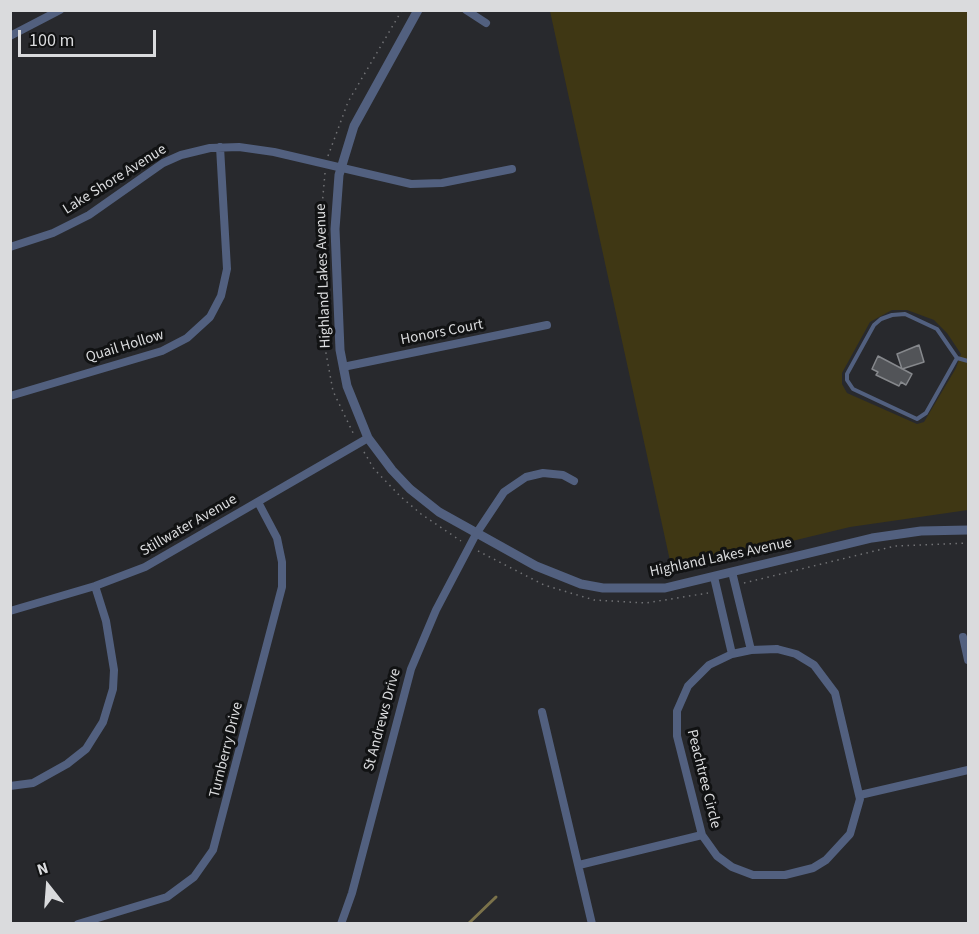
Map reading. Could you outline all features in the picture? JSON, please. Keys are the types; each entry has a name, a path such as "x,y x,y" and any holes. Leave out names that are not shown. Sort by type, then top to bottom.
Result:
{"street":[{"path":"10,36 60,10"},
{"name":"Highland Lakes Avenue","path":"418,10 360,115 341,168 335,228 337,318 343,367 351,398 368,438 392,470 420,497 476,534 558,576 590,586 640,590 665,588 888,535 938,530 969,530"},
{"path":"466,10 486,23"},
{"name":"Lake Shore Avenue","path":"10,247 52,233 89,215 163,163 181,155 220,147 274,152 426,185 512,169"},
{"name":"Quail Hollow","path":"10,396 162,351 187,338 210,317 221,296 227,269 220,147"},
{"name":"Honors Court","path":"343,367 547,325"},
{"name":"Stillwater Avenue","path":"10,611 95,586 145,567 368,438"},
{"name":"St Andrews Drive","path":"341,924 352,893 411,669 436,610 476,534 500,497 516,483 543,473 554,473 574,481"},
{"name":"Turnberry Drive","path":"78,924 167,897 194,877 213,850 282,587 282,562 277,538 258,502"},
{"path":"732,572 751,650"},
{"path":"714,577 732,654"},
{"path":"10,786 33,783 67,765 86,749 104,722 113,689 114,670 106,621 95,586"},
{"path":"963,637 969,660"},
{"name":"Peachtree Circle","path":"751,650 790,652 814,664 824,675 839,706 860,795 856,821 850,834 837,851 813,867 785,875 753,876 732,867 712,851 702,835 677,736 677,711 688,686 698,674 709,665 732,654 751,650"},
{"path":"542,712 592,924"},
{"path":"860,795 969,770"},
{"path":"579,865 702,835"}],"lane":[{"path":"957,358 926,412 917,419 853,390 847,380 847,374 874,326 881,319 892,315 904,314 937,328 957,358 969,361"}],"path":[{"path":"402,10 348,102 337,126 327,165 320,229 323,337 333,391 359,443 374,469 400,496 440,528 544,585 594,600 646,603 717,590"},
{"path":"735,585 895,546 969,543"}],"shaded area":[{"path":"550,11 968,11 968,510 850,527 672,570","holes":["892,310 907,310 934,320 947,333 961,354 956,368 924,422 917,424 847,393 842,384 842,373 870,322"]}],"building":[{"path":"919,345 924,362 902,369 897,354"},
{"path":"878,356 912,374 906,385 901,382 899,386 876,375 878,372 872,369"}],"waterway":[{"path":"468,924 496,897"}]}
